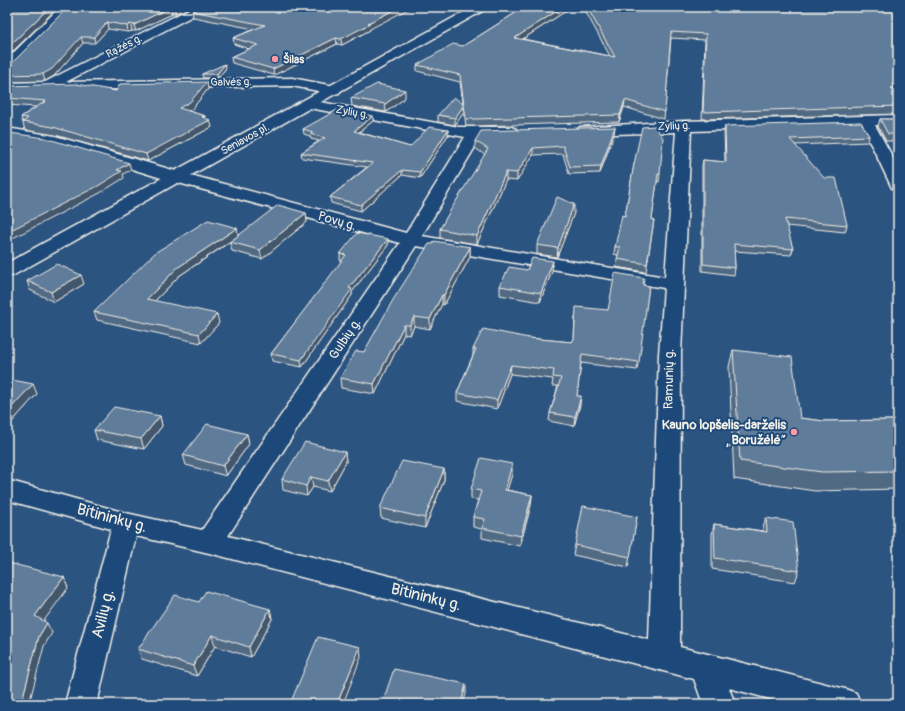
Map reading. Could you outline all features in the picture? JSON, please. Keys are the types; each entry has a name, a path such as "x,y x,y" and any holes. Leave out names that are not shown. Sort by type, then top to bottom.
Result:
{"street":[{"path":"7,67 67,7"},
{"name":"Rąžės g.","path":"46,86 202,7"},
{"path":"460,7 479,8"},
{"name":"Seniavos pl.","path":"7,271 479,8"},
{"name":"Galvės g.","path":"7,87 292,82 334,90"},
{"name":"Zylių g.","path":"308,104 475,133 524,132"},
{"name":"Zylių g.","path":"572,130 898,120"},
{"path":"865,121 881,148 898,184"},
{"name":"Ramunių g.","path":"664,656 669,361 684,126"},
{"name":"Povų g.","path":"7,133 49,139 176,177 410,240 673,284"},
{"name":"Gulbių g.","path":"209,542 410,240 475,133"},
{"name":"Bitininkų g.","path":"7,490 126,523 209,542 664,656 845,704"},
{"name":"Avilių g.","path":"81,704 126,523"},
{"path":"706,668 718,704"}],"building":[{"path":"7,7 50,7 7,48"},
{"path":"68,7 171,7 134,25 130,24 127,26 107,22 94,37 81,37 52,69 43,74 7,75 7,65 11,64"},
{"path":"200,7 400,7 341,39 336,38 273,69 231,57 258,45 233,38 265,25 192,11"},
{"path":"525,7 563,7 515,38 615,57 587,7 898,7 898,62 893,63 898,66 898,87 891,88 898,94 898,106 703,112 706,34 671,32 665,112 625,100 620,115 466,119 460,75 417,65 453,44 463,46"},
{"path":"225,64 217,74 202,74"},
{"path":"207,82 190,102 179,108 205,116 202,117 210,120 146,154 53,127 23,122 28,118 21,117 46,101 7,98 7,86 76,84 116,91 120,84"},
{"path":"377,84 405,90 385,104 351,98"},
{"path":"454,97 464,105 455,118 438,115"},
{"path":"337,110 373,116 354,131 410,147 429,127 448,130 420,172 402,170 361,205 330,197 373,163 301,153 325,138 310,134 313,132 303,129"},
{"path":"880,119 898,119 898,134 888,134"},
{"path":"861,122 869,136 790,139 824,178 836,178 847,225 785,219 793,249 734,244 735,268 703,264 703,160 726,162 725,126"},
{"path":"655,126 663,138 660,174 658,174 652,219 654,220 647,264 617,259 620,247 615,247 622,215 625,216 642,127"},
{"path":"615,127 601,166 570,167 563,146 533,148 517,173 506,172 477,236 440,229 488,149 475,141 481,131"},
{"path":"10,133 45,138 129,163 117,170 122,171 98,186 7,232 7,159 10,156 7,156 7,136"},
{"path":"557,197 574,204 558,248 537,245"},
{"path":"278,205 306,213 260,250 230,242"},
{"path":"208,220 237,228 177,268 147,299 217,314 199,334 94,312 156,252"},
{"path":"357,233 388,239 349,288 352,289 301,360 271,354 346,255 340,254"},
{"path":"434,241 470,247 430,319 414,317 410,325 404,325 374,384 340,378 356,351 364,352 393,300 429,244 433,244"},
{"path":"532,258 553,261 541,293 500,286 509,267 527,270"},
{"path":"57,264 81,275 51,292 27,281"},
{"path":"615,273 644,278 643,285 649,286 639,362 582,354 577,396 581,396 575,417 550,413 561,378 553,377 554,370 511,365 497,400 457,393 476,349 473,349 483,329 529,338 572,342 574,339 576,307 608,310"},
{"path":"733,350 792,357 800,418 824,421 897,420 896,416 898,417 898,471 822,472 740,461"},
{"path":"7,379 33,384 7,412"},
{"path":"114,407 160,416 141,439 94,430"},
{"path":"207,424 247,434 223,466 183,455"},
{"path":"305,442 345,452 328,481 311,477 306,486 282,479"},
{"path":"481,458 512,464 505,490 532,495 521,536 482,528 485,519 473,517 481,491 471,489"},
{"path":"402,461 444,469 425,518 380,508"},
{"path":"583,506 637,517 630,557 575,545"},
{"path":"766,518 793,522 799,571 715,558 714,524 767,532"},
{"path":"9,563 64,577 35,616 47,623 39,636 21,704 7,704 7,565"},
{"path":"206,591 270,609 249,647 212,635 193,666 138,649 175,595 199,602"},
{"path":"318,637 360,647 337,704 290,704"},
{"path":"394,669 466,684 461,704 382,704"}],"place":[{"name":"Šilas","path":"275,59"},
{"name":"Kauno lopšelis-darželis „Boružėlė“","path":"794,432"}]}
